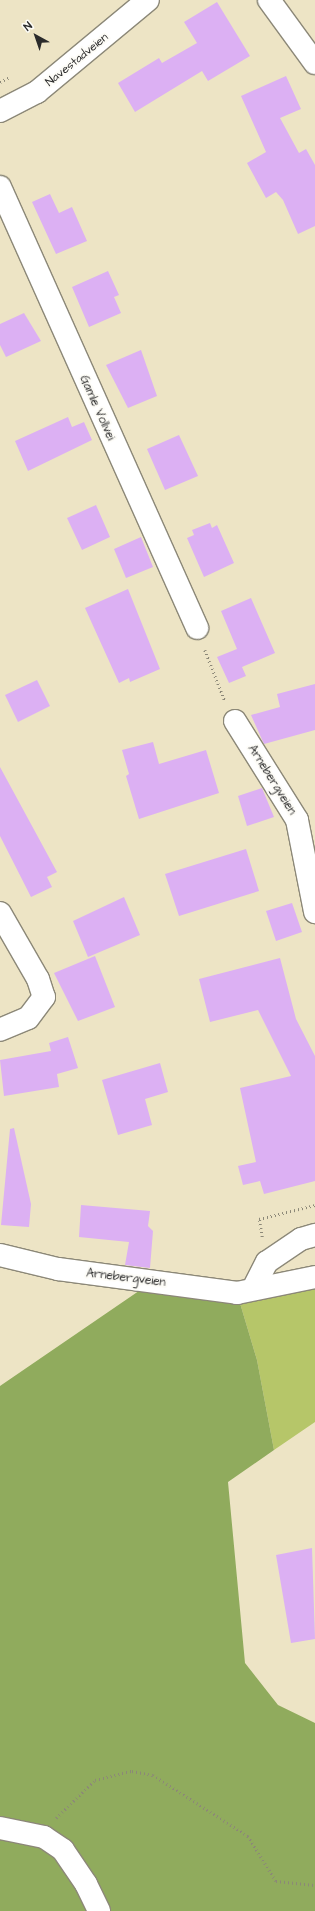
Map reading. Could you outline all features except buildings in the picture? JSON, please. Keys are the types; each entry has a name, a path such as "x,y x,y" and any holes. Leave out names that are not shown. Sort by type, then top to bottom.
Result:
{"street":[{"name":"Navestadveien","path":"0,110 37,92 148,0"},
{"path":"269,0 315,63"},
{"name":"Gamle Vollvei","path":"0,187 197,628"},
{"name":"Arnebergveien","path":"235,721 297,820 315,912"},
{"path":"0,914 38,979 44,997 28,1018 0,1030"},
{"path":"254,1289 267,1262 301,1239 315,1235"},
{"name":"Arnebergveien","path":"0,1255 58,1269 237,1293 315,1277"},
{"path":"0,1828 44,1837 63,1850 86,1884 99,1911"}],"path":[{"path":"197,628 235,721"},
{"path":"44,1837 57,1815 95,1780 132,1771 153,1775 248,1836 276,1881 315,1885"}],"green space":[{"path":"315,1277 315,1422 274,1450 257,1360 237,1293"},
{"path":"152,1282 237,1293 257,1360 274,1450 228,1482 245,1663 278,1705 315,1723 315,1911 0,1911 0,1386"}]}
